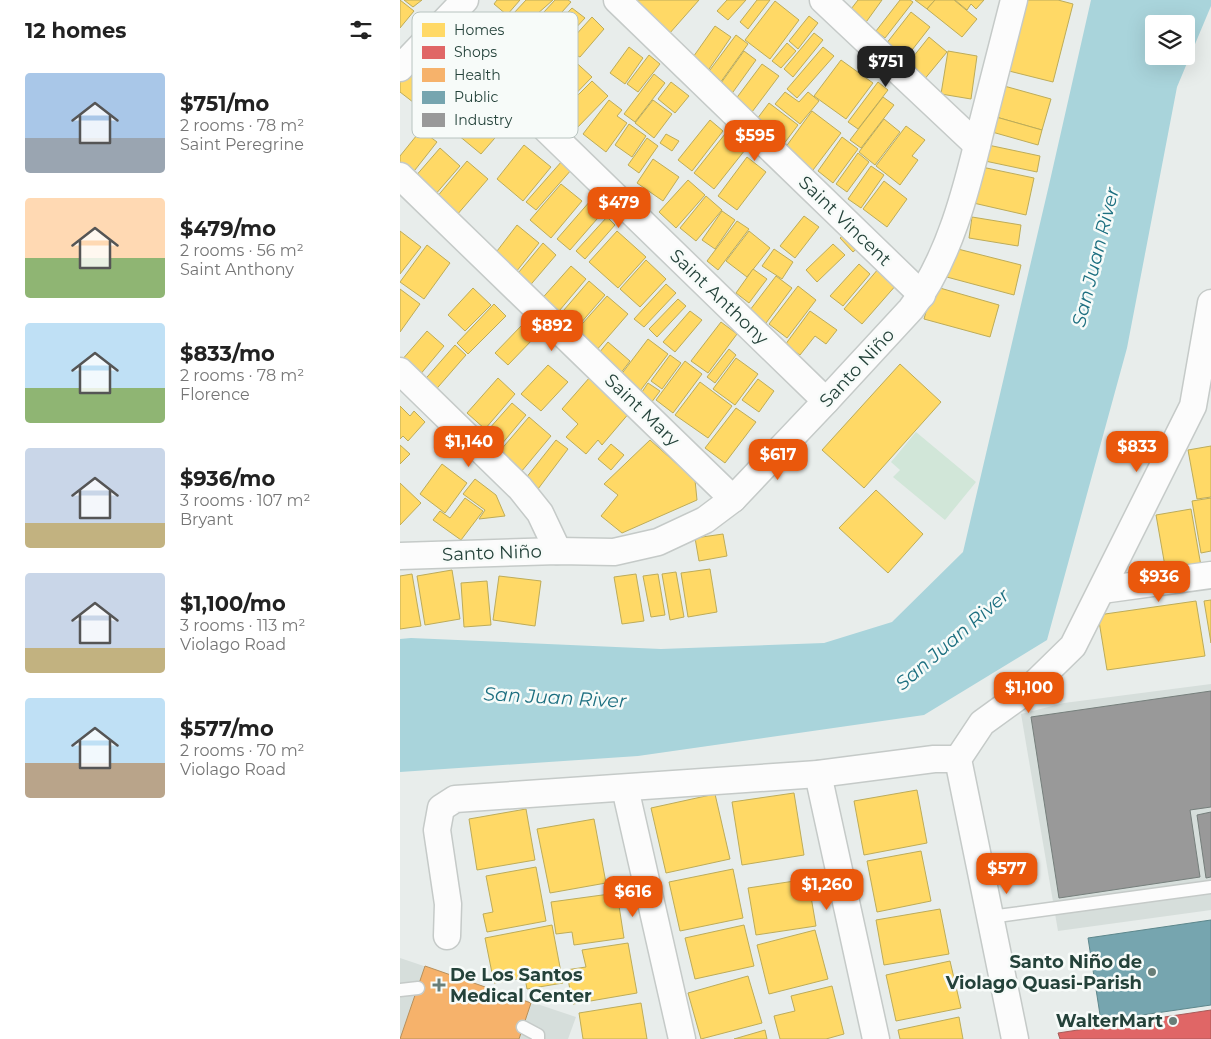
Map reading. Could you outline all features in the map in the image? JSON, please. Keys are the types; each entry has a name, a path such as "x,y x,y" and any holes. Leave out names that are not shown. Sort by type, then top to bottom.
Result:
{"street":[{"path":"453,12 464,0"},
{"name":"Saint Vincent","path":"617,0 922,295"},
{"path":"823,0 977,145"},
{"name":"Santo Niño","path":"400,556 558,551 614,552 658,542 705,520 733,498 826,401 922,295 946,246 972,172 977,145 1014,0"},
{"path":"400,68 412,55"},
{"name":"Saint Anthony","path":"555,138 826,401"},
{"name":"Saint Mary","path":"400,176 733,498"},
{"path":"1015,1039 958,759 982,723 1029,689 1073,646 1202,404 1211,303"},
{"path":"400,371 520,488 540,513 558,551"},
{"path":"1102,590 1211,575"},
{"path":"447,936 448,904 437,830 441,808 456,799 818,774 934,759 958,759"},
{"path":"818,774 876,1039"},
{"path":"625,788 682,1039"}],"lane":[{"path":"990,917 1211,887"},
{"path":"400,990 418,988"},
{"path":"524,1027 538,1035 538,1039"}],"shaded area":[{"path":"1211,684 1211,910 1058,931 1021,714 1064,703"},
{"name":"De Los Santos Medical Center","path":"400,958 576,1017 568,1039 400,1039"}],"green space":[{"path":"916,432 976,482 945,520 893,477 900,470 891,462"}],"water":[{"name":"San Juan River","path":"1091,0 1211,0 1211,6 1195,44 1195,15 1145,15 1145,65 1186,65 1177,87 1127,348 1047,640 924,715 638,756 400,772 400,639 661,649 824,643 892,622 963,552"}],"building: Homes":[{"path":"400,0 414,11 400,28"},
{"path":"404,0 422,0 413,7"},
{"path":"497,0 520,0 510,12 503,12 494,4"},
{"path":"526,0 553,0 539,12 515,12"},
{"path":"555,0 568,0 571,2 562,12 544,12"},
{"path":"631,0 699,0 669,34"},
{"path":"727,0 746,0 728,20 717,11"},
{"path":"757,0 770,0 748,29 740,22"},
{"path":"858,0 882,0 864,25 848,13"},
{"path":"900,0 910,0 913,2 885,38 876,31"},
{"path":"915,0 935,0 927,9"},
{"path":"935,0 954,0 977,19 962,37 927,9"},
{"path":"955,0 984,0 976,9 971,4 967,10"},
{"path":"1018,0 1058,0 1073,4 1053,82 1001,69"},
{"path":"775,1 799,20 770,59 745,40"},
{"path":"572,8 577,12 568,12"},
{"path":"911,12 930,27 905,59 886,44"},
{"path":"578,13 585,18 578,26"},
{"path":"809,16 818,23 798,49 789,41"},
{"path":"592,17 604,29 580,57 578,56 578,32"},
{"path":"715,26 731,37 707,72 691,60"},
{"path":"814,33 823,40 793,77 784,69"},
{"path":"736,35 748,44 720,83 707,74"},
{"path":"929,37 947,52 923,81 905,67"},
{"path":"787,43 796,51 781,68 772,61"},
{"path":"629,47 643,58 625,84 610,73"},
{"path":"823,47 834,56 797,98 787,89"},
{"path":"744,51 756,60 728,99 716,90"},
{"path":"948,51 977,56 971,99 941,94"},
{"path":"649,55 660,64 638,92 627,84"},
{"path":"841,60 873,83 846,119 814,96"},
{"path":"578,64 592,77 578,91"},
{"path":"762,64 779,76 752,112 735,100"},
{"path":"412,66 412,101 400,92 400,81"},
{"path":"654,74 665,83 635,122 624,114"},
{"path":"592,81 608,96 578,127 578,95"},
{"path":"671,82 689,96 675,113 658,99"},
{"path":"878,82 888,90 858,129 848,122"},
{"path":"997,84 1051,99 1042,130 989,115"},
{"path":"785,92 799,102 808,92 819,101 800,124 775,104"},
{"path":"883,97 894,105 861,148 850,140"},
{"path":"609,100 622,110 617,116 627,123 606,152 583,134"},
{"path":"653,100 672,114 654,138 635,123"},
{"path":"769,103 798,125 783,145 754,123"},
{"path":"812,111 841,133 813,170 785,148"},
{"path":"989,115 1042,130 1038,145 985,130"},
{"path":"884,119 900,132 875,165 859,152"},
{"path":"710,120 723,131 692,171 678,160"},
{"path":"629,124 646,136 632,157 615,145"},
{"path":"906,126 925,140 912,156 918,160 900,185 876,166"},
{"path":"666,134 679,141 672,151 660,143"},
{"path":"725,134 745,150 714,189 694,173"},
{"path":"842,137 858,149 833,183 818,171"},
{"path":"415,138 432,138 437,142 411,175 400,166 400,156"},
{"path":"462,138 495,138 481,154"},
{"path":"647,138 658,146 639,173 628,165"},
{"path":"524,145 551,167 523,201 497,179"},
{"path":"988,145 1040,156 1037,172 985,161"},
{"path":"440,148 460,166 434,196 414,178"},
{"path":"858,153 869,162 847,192 836,184"},
{"path":"747,157 766,172 737,210 718,196"},
{"path":"653,159 679,177 663,201 637,183"},
{"path":"467,161 488,179 456,216 436,198"},
{"path":"562,161 572,169 536,210 526,202"},
{"path":"871,166 884,175 861,208 848,199"},
{"path":"977,166 1034,178 1026,215 969,202"},
{"path":"688,180 705,195 676,228 659,212"},
{"path":"884,181 907,199 887,227 863,209"},
{"path":"561,184 582,201 551,238 530,220"},
{"path":"706,196 722,210 696,241 680,228"},
{"path":"591,200 604,211 570,250 557,239"},
{"path":"722,211 735,220 715,249 702,240"},
{"path":"804,216 819,227 795,258 780,246"},
{"path":"607,217 615,225 585,259 576,251"},
{"path":"972,217 1021,225 1018,246 969,238"},
{"path":"737,221 749,229 718,270 707,261"},
{"path":"517,225 539,243 516,272 494,255"},
{"path":"849,230 862,244 853,252 840,238"},
{"path":"400,231 421,247 400,274"},
{"path":"617,231 646,257 618,288 589,262"},
{"path":"749,231 770,248 747,277 726,261"},
{"path":"543,243 556,255 527,289 514,278"},
{"path":"833,244 845,255 817,282 806,270"},
{"path":"427,245 450,263 424,299 400,282"},
{"path":"950,247 1021,265 1014,295 943,276"},
{"path":"774,249 793,262 782,279 762,266"},
{"path":"646,260 666,279 640,307 620,289"},
{"path":"859,264 870,274 843,306 830,296"},
{"path":"571,266 586,279 554,317 538,303"},
{"path":"879,268 897,284 862,324 844,309"},
{"path":"753,269 767,279 749,303 736,293"},
{"path":"776,276 792,288 766,323 750,310"},
{"path":"589,281 605,295 573,332 557,318"},
{"path":"666,284 676,293 644,327 634,319"},
{"path":"798,286 816,300 787,338 769,324"},
{"path":"933,286 999,305 990,337 924,319"},
{"path":"473,288 491,305 465,331 448,315"},
{"path":"400,289 420,304 400,332"},
{"path":"607,296 628,314 595,352 574,333"},
{"path":"678,299 686,306 657,337 649,329"},
{"path":"494,304 506,316 468,354 457,343"},
{"path":"690,311 702,320 675,352 663,342"},
{"path":"810,311 837,330 826,344 815,336 800,355 785,345"},
{"path":"721,322 737,334 708,373 691,361"},
{"path":"522,325 535,337 508,365 495,353"},
{"path":"427,331 444,346 419,376 401,361"},
{"path":"648,339 668,354 637,395 617,380"},
{"path":"608,342 630,361 617,378 594,359"},
{"path":"455,345 466,355 432,394 421,384"},
{"path":"729,349 736,355 715,383 707,377"},
{"path":"670,355 681,363 662,389 651,381"},
{"path":"736,358 758,374 735,405 713,389"},
{"path":"685,361 702,374 673,413 656,400"},
{"path":"900,364 941,402 864,488 822,450"},
{"path":"548,365 568,382 541,411 521,394"},
{"path":"590,377 630,412 602,445 598,440 586,454 566,437 578,424 562,409"},
{"path":"498,378 515,394 485,429 467,413"},
{"path":"758,379 774,391 759,412 742,400"},
{"path":"700,382 732,406 708,438 675,415"},
{"path":"648,383 660,391 651,403 640,395"},
{"path":"512,403 526,415 496,451 481,438"},
{"path":"400,406 410,416 414,411 425,422 408,441 403,436 400,439"},
{"path":"736,408 756,422 725,463 705,448"},
{"path":"529,417 551,436 516,478 493,459"},
{"path":"556,440 568,449 535,493 522,483"},
{"path":"650,440 695,480 697,500 622,533 601,516 618,495 604,484"},
{"path":"611,444 624,455 611,470 598,459"},
{"path":"400,445 410,454 400,464"},
{"path":"1211,446 1211,497 1197,499 1188,450"},
{"path":"442,464 467,483 445,513 420,494"},
{"path":"475,479 496,495 505,516 479,519 485,510 463,494"},
{"path":"400,483 421,503 400,525"},
{"path":"876,490 923,534 888,573 839,528"},
{"path":"465,498 483,511 461,540 433,520 440,511 450,518"},
{"path":"1211,498 1211,551 1201,553 1192,501"},
{"path":"1191,509 1201,566 1166,572 1156,515"},
{"path":"723,534 727,556 699,561 695,538"},
{"path":"710,569 717,612 688,617 681,573"},
{"path":"452,570 460,619 425,625 417,576"},
{"path":"676,572 684,617 670,620 662,574"},
{"path":"412,574 421,626 400,629 400,576"},
{"path":"636,574 644,621 622,624 614,577"},
{"path":"658,574 665,615 651,617 643,576"},
{"path":"499,576 541,581 535,626 493,620"},
{"path":"487,581 491,625 464,627 461,583"},
{"path":"1211,600 1211,643 1204,601"},
{"path":"1196,601 1205,656 1107,670 1098,615"},
{"path":"917,790 927,843 864,855 854,801"},
{"path":"794,793 804,855 742,865 732,802"},
{"path":"715,794 730,859 666,873 651,808"},
{"path":"526,809 535,860 477,870 469,819"},
{"path":"594,819 606,883 550,893 537,829"},
{"path":"921,851 931,901 877,912 867,861"},
{"path":"536,867 546,921 487,932 483,914 493,912 486,876"},
{"path":"733,869 743,918 680,931 669,882"},
{"path":"808,879 816,926 756,935 748,888"},
{"path":"617,893 624,938 574,945 572,932 556,934 551,902"},
{"path":"940,909 949,954 884,965 876,920"},
{"path":"552,925 563,983 527,989 525,978 494,983 485,938"},
{"path":"744,925 754,966 695,979 685,938"},
{"path":"815,930 828,979 769,994 757,945"},
{"path":"628,943 637,993 573,1004 566,970 586,967 582,950"},
{"path":"950,961 961,1008 896,1021 886,975"},
{"path":"748,976 762,1023 701,1039 688,993"},
{"path":"832,986 844,1034 826,1039 780,1039 774,1016 795,1011 791,996"},
{"path":"641,1003 647,1039 583,1039 579,1013"},
{"path":"959,1017 963,1039 900,1039 898,1030"},
{"path":"765,1030 767,1039 734,1039"}],"building: Shops":[{"name":"WalterMart","path":"1211,1010 1211,1039 1060,1039 1058,1033"}],"building: Health":[{"name":"De Los Santos Medical Center","path":"425,966 531,1003 519,1039 400,1039"}],"building: Public":[{"name":"Santo Niño de Violago Quasi-Parish","path":"1211,920 1211,1005 1101,1021 1088,938"}],"building: Industry":[{"path":"1211,691 1211,807 1190,810 1200,877 1059,898 1031,717"},
{"path":"1211,812 1211,877 1206,878 1197,815"}],"place":[{"name":"Santo Niño de Violago Quasi-Parish","path":"1152,972"},
{"name":"De Los Santos Medical Center","path":"439,985"},
{"name":"WalterMart","path":"1173,1021"}]}
